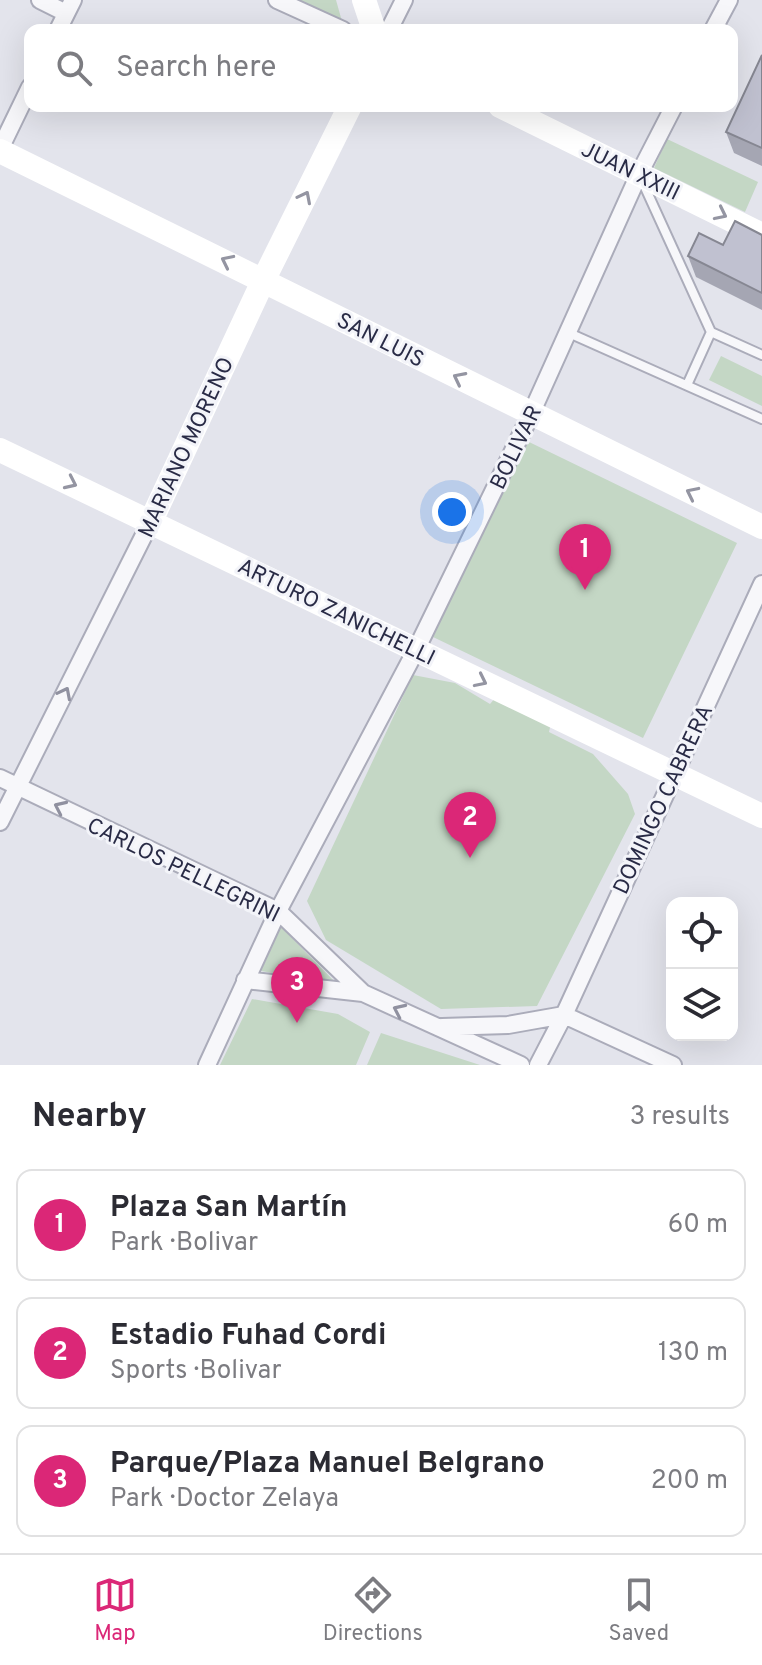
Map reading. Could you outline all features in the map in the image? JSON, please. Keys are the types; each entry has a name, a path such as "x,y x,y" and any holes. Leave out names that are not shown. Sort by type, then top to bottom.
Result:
{"main road":[{"path":"364,0 372,24"},
{"name":"MARIANO MORENO","path":"151,521 264,279 347,112"},
{"name":"JUAN XXIII","path":"512,112 762,235"},
{"name":"SAN LUIS","path":"0,150 762,527"},
{"name":"ARTURO ZANICHELLI","path":"0,450 762,816"}],"street":[{"path":"40,0 70,6 61,24"},
{"path":"277,0 330,24"},
{"path":"392,24 404,0"},
{"path":"716,24 729,0"},
{"path":"0,150 24,100"},
{"name":"BOLIVAR","path":"207,1065 278,911 416,650 531,414 639,174 671,112"},
{"name":"MARIANO MORENO","path":"0,822 151,521"},
{"name":"DOMINGO CABRERA","path":"538,1065 564,1015 762,584"},
{"name":"CARLOS PELLEGRINI","path":"0,778 278,911 363,993 521,1065"},
{"path":"245,980 363,993"},
{"path":"564,1015 673,1065"},
{"name":"CARLOS PELLEGRINI","path":"435,1027 508,1025 564,1015"}],"lane":[{"path":"639,174 711,332 762,355"},
{"path":"687,385 711,332"},
{"path":"569,333 762,419"}],"green space":[{"path":"299,0 336,0 341,24"},
{"path":"667,139 758,182 745,212 654,168"},
{"path":"721,356 762,376 762,406 709,380"},
{"path":"527,441 737,543 643,738 433,637"},
{"path":"413,675 455,683 490,704 496,697 551,723 549,732 593,754 628,794 635,814 537,1006 441,1009 326,940 307,901"},
{"path":"281,927 337,984 261,971"},
{"path":"252,999 338,1014 370,1032 356,1065 220,1065"},
{"path":"381,1033 480,1065 367,1065"}],"building":[{"path":"762,55 762,148 726,132 738,112"},
{"path":"735,221 762,235 762,293 688,256 699,233 723,245"}],"place":[{"name":"Plaza San Martín","path":"585,590"},
{"name":"Estadio Fuhad Cordi","path":"470,858"},
{"name":"Parque/Plaza Manuel Belgrano","path":"297,1023"}]}
